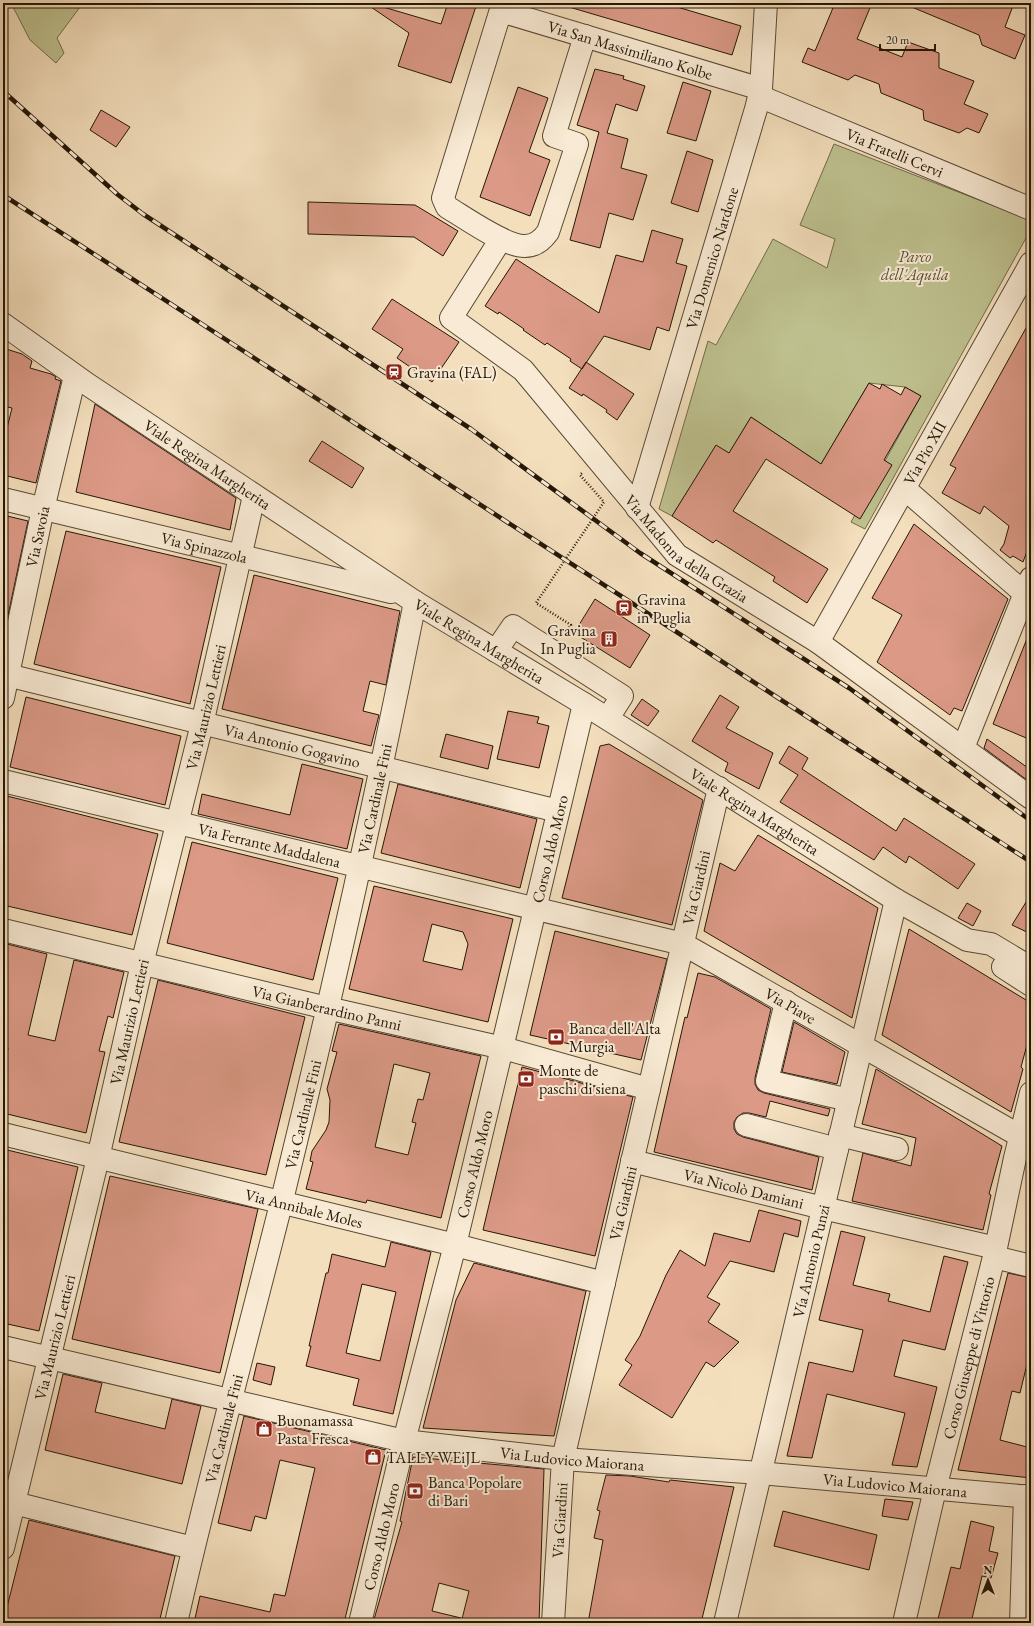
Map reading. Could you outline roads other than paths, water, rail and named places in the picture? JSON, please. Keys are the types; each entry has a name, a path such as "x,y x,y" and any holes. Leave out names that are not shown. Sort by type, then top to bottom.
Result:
{"street":[{"name":"Via Domenico Nardone","path":"637,508 760,93 766,3"},
{"name":"Via San Massimiliano Kolbe","path":"502,7 585,36 760,93"},
{"path":"502,7 443,198 447,207 501,239 526,246 540,241 548,232 577,144 554,136 585,36"},
{"name":"Via Fratelli Cervi","path":"760,93 1031,209"},
{"name":"Via Madonna della Grazia","path":"501,239 451,318 523,370 677,555 818,642 1031,798"},
{"name":"Via Pio XII","path":"818,642 1031,264"},
{"name":"Viale Regina Margherita","path":"3,324 75,376 410,599 608,718 896,900 967,940 978,952 1031,984"},
{"name":"Via Savoia","path":"3,698 5,675 75,376"},
{"path":"905,489 1029,590 963,748"},
{"name":"Via Maurizio Lettieri","path":"3,1548 98,1158 142,964 202,724 254,496"},
{"name":"Via Spinazzola","path":"3,499 410,599"},
{"name":"Via Cardinale Fini","path":"176,1623 193,1548 281,1202 361,867 382,768 410,599"},
{"path":"496,651 512,626 622,696 608,718"},
{"name":"Via Antonio Gogavino","path":"5,675 558,811"},
{"name":"Corso Aldo Moro","path":"360,1623 404,1441 455,1245 584,704"},
{"name":"Via Ferrante Maddalena","path":"3,781 536,909"},
{"name":"Via Giardini","path":"553,1623 563,1459 719,788"},
{"name":"Vía Antonio Punzi","path":"725,1623 896,900"},
{"name":"Via Piave","path":"536,909 683,944 1026,1137"},
{"name":"Via Gianberardino Panni","path":"3,930 327,1008 502,1048 649,1089"},
{"name":"Viale Regina Margherita","path":"967,940 991,944 1031,968"},
{"path":"786,1002 767,1082 848,1100"},
{"name":"Corso Giuseppe di Vittorio","path":"904,1623 995,1253 1026,1137 1031,1093"},
{"path":"746,1125 839,1142 897,1149"},
{"name":"Via Annibale Moles","path":"3,1134 604,1283"},
{"name":"Via Nicolò Damiani","path":"632,1161 823,1208 995,1253 1031,1266"},
{"name":"Via Ludovico Maiorana","path":"3,1347 404,1441 563,1459 760,1473 1028,1496"},
{"path":"1021,1623 1028,1496"},
{"path":"14,1503 193,1548"}],"railway":[{"path":"3,91 117,194 143,214 471,429 640,553 849,688 1031,821"},
{"path":"3,195 1031,862"}],"place":[{"name":"Gravina (FAL)","path":"394,372"},
{"name":"Gravina in Puglia","path":"624,608"},
{"name":"Gravina In Puglia","path":"609,639"},
{"name":"Banca dell'Alta Murgia","path":"556,1037"},
{"name":"Monte de paschi di siena","path":"526,1079"},
{"name":"Buonamassa Pasta Fresca","path":"264,1429"},
{"name":"TALLY WEiJL","path":"373,1457"},
{"name":"Banca Popolare di Bari","path":"415,1491"}],"park label":[{"name":"Parco dell'Aquila","path":"915,265"}]}
